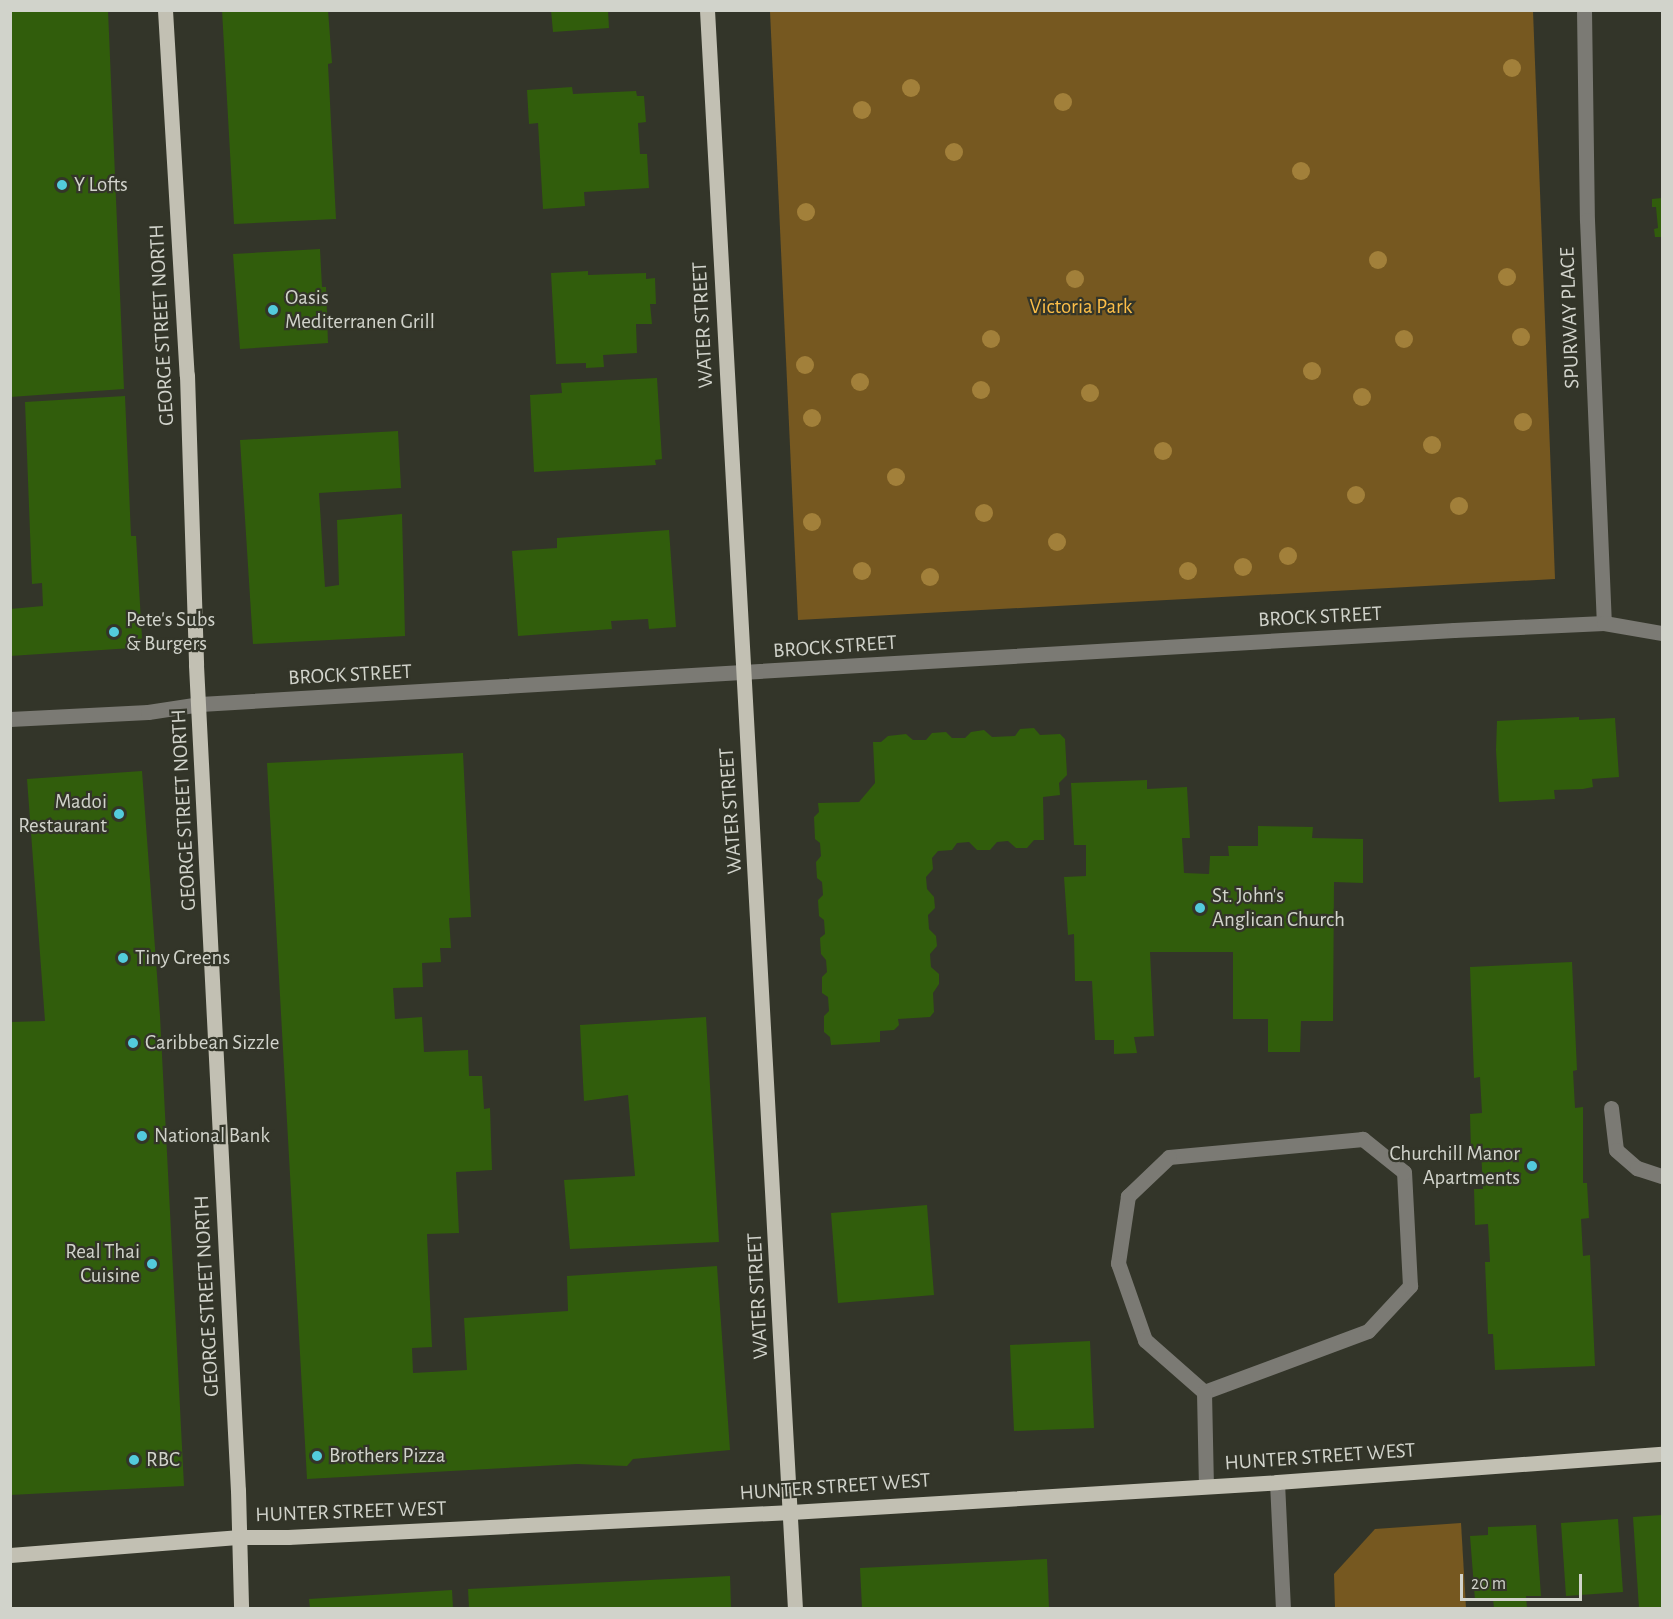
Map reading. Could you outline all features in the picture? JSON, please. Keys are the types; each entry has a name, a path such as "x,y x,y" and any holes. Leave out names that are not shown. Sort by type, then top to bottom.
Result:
{"main road":[{"name":"GEORGE STREET NORTH","path":"165,10 187,375 200,704 240,1537 241,1608"},
{"name":"WATER STREET","path":"707,10 795,1608"},
{"name":"HUNTER STREET WEST","path":"10,1555 240,1537 288,1537 791,1512 1277,1482 1662,1454"}],"street":[{"name":"SPURWAY PLACE","path":"1584,10 1587,220 1604,623"},
{"name":"BROCK STREET","path":"10,719 148,712 200,704 1604,623 1662,633"},
{"path":"1611,1108 1616,1150 1637,1168 1662,1176"},
{"path":"1204,1392 1368,1331 1410,1286 1404,1172 1363,1139 1169,1157 1128,1196 1118,1263 1145,1340 1204,1392 1206,1485"},
{"path":"1277,1482 1283,1608"}],"green space":[{"name":"Victoria Park","path":"770,11 1533,11 1555,579 798,620"},
{"path":"1461,1523 1466,1608 1335,1608 1334,1574 1375,1529"}],"building":[{"name":"Y Lofts","path":"10,10 108,10 124,389 10,397"},
{"path":"222,10 328,10 332,63 328,64 336,219 234,224"},
{"path":"551,10 608,10 609,28 553,32"},
{"path":"572,87 573,94 636,91 637,96 644,96 646,122 638,123 640,154 647,154 649,188 584,192 585,206 543,209 538,123 529,124 527,90"},
{"path":"1662,198 1662,237 1655,237 1654,229 1658,228 1656,207 1652,207 1652,199"},
{"path":"320,249 322,287 326,287 328,343 240,349 233,254"},
{"path":"588,271 588,275 646,273 646,279 655,278 656,304 650,304 652,324 636,324 637,353 603,355 604,367 586,368 586,363 556,364 551,273"},
{"path":"657,378 662,459 655,460 656,465 534,472 530,395 562,393 561,383"},
{"path":"125,396 131,536 136,536 142,638 132,648 10,656 10,609 43,606 42,583 32,584 25,402"},
{"path":"398,431 401,488 319,493 325,587 339,585 337,520 402,514 405,636 253,644 240,440"},
{"path":"669,530 676,627 649,629 648,619 611,621 612,629 518,636 512,551 557,548 557,538"},
{"path":"1579,717 1579,720 1615,718 1619,777 1592,779 1593,787 1583,789 1554,790 1555,799 1499,802 1497,721"},
{"path":"1034,728 1040,735 1060,734 1065,739 1067,775 1059,783 1060,795 1043,797 1044,840 1034,840 1027,848 1016,848 1008,841 997,842 990,850 977,850 969,842 957,843 952,850 938,851 932,858 933,869 926,877 927,889 934,897 935,908 928,915 929,929 936,936 937,946 930,954 931,967 939,974 939,984 933,993 934,1012 930,1017 898,1019 899,1025 894,1030 880,1031 880,1042 831,1045 830,1037 824,1032 824,1016 829,1011 828,997 822,993 822,977 827,972 826,960 821,954 820,938 825,934 824,920 819,916 818,900 823,895 822,882 817,878 816,862 821,856 820,843 815,839 814,817 819,812 818,803 859,802 875,783 873,742 881,742 888,736 906,734 913,740 926,740 932,733 946,732 952,738 965,738 971,732 984,730 992,737 1015,736 1020,729"},
{"path":"463,753 471,917 449,918 451,948 440,948 441,962 422,963 423,987 393,988 395,1019 422,1017 424,1052 468,1050 469,1076 482,1076 484,1109 490,1108 492,1170 456,1172 459,1233 427,1234 432,1347 412,1348 413,1373 467,1370 464,1318 568,1311 567,1276 717,1266 730,1450 633,1459 627,1466 577,1464 307,1479 267,763"},
{"path":"142,771 160,1016 184,1486 10,1495 10,1022 45,1021 27,779"},
{"name":"St. John's Anglican Church","path":"1147,780 1147,789 1187,787 1190,838 1182,838 1184,873 1209,874 1210,856 1229,856 1228,846 1258,846 1258,826 1313,827 1312,838 1363,839 1363,883 1334,882 1333,1021 1301,1021 1300,1052 1268,1052 1268,1019 1233,1019 1233,952 1150,952 1154,1036 1134,1037 1137,1053 1114,1054 1114,1040 1095,1040 1092,981 1075,981 1074,934 1068,935 1064,877 1086,876 1086,845 1074,845 1071,783"},
{"name":"Churchill Manor Apartments","path":"1572,962 1577,1070 1573,1071 1575,1108 1583,1107 1583,1183 1587,1183 1589,1218 1581,1219 1583,1256 1590,1255 1595,1366 1495,1370 1493,1334 1488,1334 1485,1262 1490,1262 1488,1224 1475,1225 1474,1189 1483,1189 1481,1149 1471,1150 1470,1114 1482,1113 1480,1077 1474,1078 1470,967"},
{"path":"706,1017 719,1242 570,1249 564,1180 635,1176 628,1095 584,1101 580,1025"},
{"path":"927,1205 934,1295 838,1303 831,1213"},
{"path":"1090,1341 1094,1428 1014,1431 1010,1345"},
{"path":"1662,1515 1662,1608 1639,1608 1633,1517"},
{"path":"1618,1519 1623,1592 1566,1596 1561,1523"},
{"path":"1536,1525 1541,1596 1526,1596 1527,1608 1494,1608 1493,1599 1475,1600 1470,1536 1488,1535 1488,1527"},
{"path":"1047,1559 1049,1608 862,1608 860,1568"},
{"path":"730,1576 731,1608 469,1608 468,1589"},
{"path":"452,1590 453,1608 310,1608 309,1599"}],"place":[{"name":"Y Lofts","path":"62,185"},
{"name":"Oasis Mediterranen Grill","path":"273,310"},
{"name":"Pete's Subs & Burgers","path":"114,632"},
{"name":"Madoi Restaurant","path":"119,814"},
{"name":"St. John's Anglican Church","path":"1200,908"},
{"name":"Tiny Greens","path":"123,958"},
{"name":"Caribbean Sizzle","path":"133,1043"},
{"name":"National Bank","path":"142,1136"},
{"name":"Churchill Manor Apartments","path":"1532,1166"},
{"name":"Real Thai Cuisine","path":"152,1264"},
{"name":"Brothers Pizza","path":"317,1456"},
{"name":"RBC","path":"134,1460"}]}
